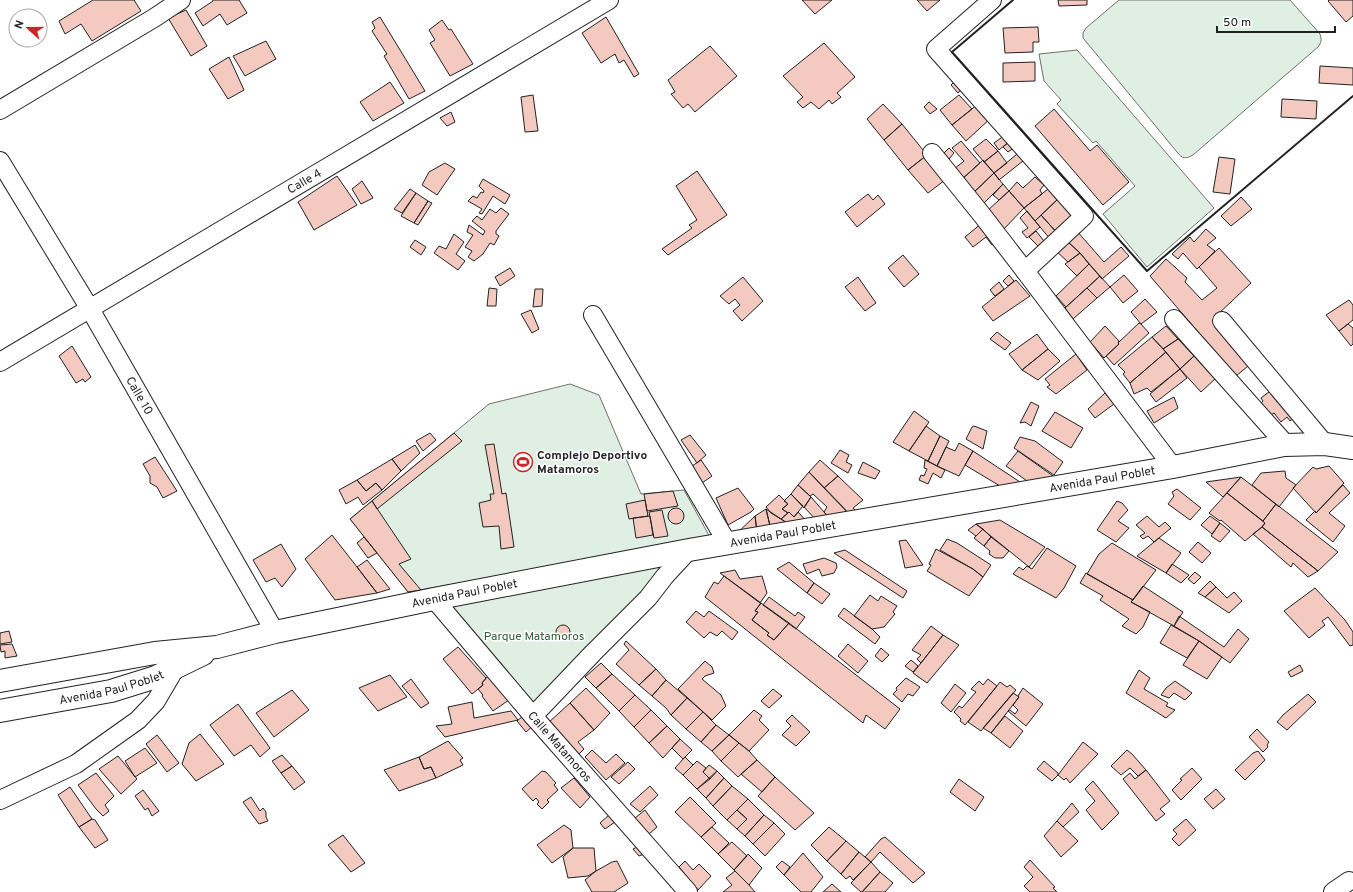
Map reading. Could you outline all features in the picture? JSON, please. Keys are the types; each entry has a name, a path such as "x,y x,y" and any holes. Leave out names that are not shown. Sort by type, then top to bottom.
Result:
{"main road":[{"name":"Avenida Paul Poblet","path":"0,711 111,691 156,677 217,648 275,632 434,599 689,550 1173,467 1284,445 1325,444 1353,448"},
{"name":"Avenida Paul Poblet","path":"0,681 155,653 217,648"}],"street":[{"path":"0,110 154,18 181,0"},
{"name":"Calle 4","path":"0,362 609,0"},
{"path":"992,0 936,49 1084,216 1025,271"},
{"path":"932,153 1025,271 1173,467"},
{"name":"Calle 10","path":"0,161 90,309 275,632"},
{"path":"593,315 728,544"},
{"path":"1174,319 1284,445"},
{"path":"1222,321 1325,444"},
{"path":"533,716 648,598 665,576 689,550"},
{"name":"Calle Matamoros","path":"434,599 533,716 688,892"},
{"path":"0,800 76,764 138,720 156,701 176,667"},
{"path":"1333,892 1348,880"}],"green space":[{"path":"1119,0 1290,0 1320,34 1321,41 1318,47 1193,155 1184,158 1179,154 1083,38 1083,33 1086,28"},
{"path":"1077,50 1214,208 1147,267 1103,214 1135,186 1096,141 1093,143 1057,104 1061,100 1044,81 1039,54"},
{"name":"Complejo Deportivo Matamoros","path":"570,384 599,395 641,494 684,490 711,539 408,592 350,519 489,404"},
{"name":"Parque Matamoros","path":"666,564 670,568 530,710 444,603"}],"building":[{"path":"93,0 134,0 141,11 92,41 81,24 65,34 59,21"},
{"path":"213,0 239,0 247,13 227,25 220,14 203,26 195,13"},
{"path":"802,0 832,0 815,14"},
{"path":"917,0 940,0 927,11"},
{"path":"1058,0 1087,0 1087,5 1059,6"},
{"path":"1353,0 1353,16 1346,22 1328,1"},
{"path":"186,10 207,46 191,56 168,18"},
{"path":"380,17 425,91 409,99 384,56 387,54 372,31 375,28 372,22"},
{"path":"606,17 639,74 634,77 624,60 619,63 615,54 601,63 582,33"},
{"path":"442,20 449,30 451,29 473,64 450,76 430,43 435,40 429,30"},
{"path":"1038,27 1039,42 1033,42 1033,52 1005,53 1003,28"},
{"path":"266,41 276,59 245,76 233,56"},
{"path":"824,43 855,77 837,93 841,97 832,104 829,100 819,109 811,102 803,108 797,102 803,97 783,76"},
{"path":"710,46 737,76 695,112 688,104 683,108 671,94 675,92 668,80"},
{"path":"229,57 244,90 228,99 209,69"},
{"path":"1035,62 1035,81 1003,82 1003,63"},
{"path":"1320,66 1353,68 1353,85 1319,83"},
{"path":"956,80 963,87 958,93 951,85"},
{"path":"390,82 404,103 373,121 360,102"},
{"path":"533,95 538,131 525,132 521,97"},
{"path":"959,95 972,109 952,125 940,110"},
{"path":"1282,99 1317,101 1316,119 1281,117"},
{"path":"929,102 937,109 930,114 924,107"},
{"path":"883,104 902,124 884,140 867,119"},
{"path":"978,104 992,117 966,141 952,125"},
{"path":"1054,109 1090,151 1097,145 1129,182 1103,205 1035,126"},
{"path":"451,112 455,122 447,126 440,118"},
{"path":"902,124 927,155 908,170 884,140"},
{"path":"1005,135 1010,141 999,150 994,143"},
{"path":"986,139 998,151 984,162 973,149"},
{"path":"961,141 980,163 961,180 953,170 964,161 952,148"},
{"path":"1010,141 1015,147 1008,152 1003,147"},
{"path":"949,148 954,153 949,159 943,154"},
{"path":"1022,150 1028,157 999,180 994,173"},
{"path":"998,151 1007,163 994,173 984,162"},
{"path":"927,155 945,180 928,193 908,170"},
{"path":"1219,157 1235,159 1230,194 1213,192"},
{"path":"983,160 994,173 971,195 959,182"},
{"path":"445,163 455,169 437,195 422,185 429,172"},
{"path":"697,171 727,215 668,255 662,249 692,228 689,225 697,220 676,186"},
{"path":"994,173 1003,184 981,206 971,195"},
{"path":"337,176 357,205 314,230 298,202"},
{"path":"1035,177 1044,185 1040,190 1042,194 1024,208 1009,191 1017,182 1023,188"},
{"path":"483,179 510,195 505,204 493,196 482,214 479,213 482,209 468,201 473,196 477,198 481,192 483,193 484,191 479,186"},
{"path":"362,181 373,198 361,204 352,189"},
{"path":"1003,184 1009,191 999,200 993,195"},
{"path":"410,189 416,193 402,213 394,209"},
{"path":"1048,189 1057,200 1035,221 1024,208"},
{"path":"1009,191 1024,208 1003,230 987,211"},
{"path":"416,193 428,201 414,223 401,216"},
{"path":"868,194 873,200 878,195 885,204 857,227 845,212"},
{"path":"1060,197 1076,216 1058,234 1041,215"},
{"path":"1241,197 1252,209 1231,226 1221,216"},
{"path":"428,201 432,203 418,225 414,223"},
{"path":"501,208 509,214 496,231 496,234 499,236 494,245 490,243 483,254 474,261 468,257 472,251 465,247 473,235 467,232 469,225 483,235 485,231 472,221 477,216 482,220 490,209 496,213"},
{"path":"1027,211 1040,227 1027,238 1022,232 1028,228 1020,218"},
{"path":"1041,215 1058,234 1051,240 1035,221"},
{"path":"982,223 997,242 992,245 986,237 973,247 965,237"},
{"path":"1206,229 1216,238 1207,245 1215,251 1197,269 1183,253 1178,259 1172,254 1190,237 1194,242"},
{"path":"1076,230 1104,262 1121,247 1129,256 1102,279 1080,253 1067,241"},
{"path":"1036,231 1044,241 1039,247 1029,237"},
{"path":"454,234 464,242 456,254 465,261 458,270 434,253 439,246 446,249"},
{"path":"415,240 426,247 421,255 410,247"},
{"path":"1067,241 1080,253 1068,262 1056,251"},
{"path":"1219,248 1251,283 1215,317 1253,362 1236,376 1150,276 1166,259 1187,278 1185,282 1202,300 1217,288 1199,267"},
{"path":"1080,253 1089,264 1077,276 1065,264"},
{"path":"903,255 919,274 904,287 888,268"},
{"path":"1089,264 1100,276 1066,307 1056,296"},
{"path":"510,268 515,276 500,286 495,277"},
{"path":"1009,275 1014,281 1008,286 1003,281"},
{"path":"1124,275 1138,291 1123,303 1110,287"},
{"path":"1100,276 1110,287 1097,298 1087,288"},
{"path":"743,277 763,301 742,321 733,311 740,305 735,299 729,304 720,296"},
{"path":"858,277 876,303 865,311 845,287"},
{"path":"1016,280 1030,296 993,321 982,307"},
{"path":"999,282 1004,289 995,296 990,290"},
{"path":"489,288 497,289 496,306 487,306"},
{"path":"1087,288 1097,298 1073,319 1065,308"},
{"path":"535,289 543,289 542,306 533,307"},
{"path":"1145,299 1157,312 1141,324 1131,312"},
{"path":"1349,300 1353,305 1353,320 1339,331 1326,315"},
{"path":"531,310 539,329 532,333 521,314"},
{"path":"1139,323 1149,333 1114,365 1106,356"},
{"path":"1348,324 1353,328 1353,344 1351,346 1339,331"},
{"path":"1105,326 1119,341 1119,344 1104,358 1090,342"},
{"path":"1166,326 1178,339 1163,349 1152,337"},
{"path":"997,332 1011,343 1005,350 990,339"},
{"path":"1037,334 1048,349 1022,370 1009,354"},
{"path":"1152,337 1166,352 1130,383 1123,374 1125,372 1118,365"},
{"path":"1178,339 1194,356 1180,369 1163,349"},
{"path":"72,346 91,377 85,382 83,379 76,383 59,356"},
{"path":"1048,349 1060,361 1038,380 1022,370"},
{"path":"1166,352 1180,369 1151,392 1147,388 1134,394 1130,383"},
{"path":"1076,354 1087,370 1056,394 1047,387 1050,385 1045,379"},
{"path":"1194,356 1215,379 1201,392 1180,369"},
{"path":"1180,369 1187,378 1156,402 1150,394"},
{"path":"1274,388 1296,416 1290,421 1287,417 1281,422 1274,413 1271,415 1261,403 1263,401 1261,398"},
{"path":"1105,393 1114,404 1095,418 1088,409"},
{"path":"1174,397 1178,408 1154,423 1147,411"},
{"path":"1031,402 1039,406 1031,426 1025,422 1020,423"},
{"path":"914,411 929,422 909,451 893,442"},
{"path":"1055,412 1083,428 1071,448 1042,431"},
{"path":"926,426 940,436 928,461 909,451"},
{"path":"974,426 987,431 983,449 966,439"},
{"path":"430,433 436,440 423,451 416,441"},
{"path":"454,433 462,441 377,509 372,501"},
{"path":"690,435 706,455 697,463 681,440"},
{"path":"940,436 949,441 937,466 928,461"},
{"path":"1020,437 1035,441 1063,462 1054,475 1014,448"},
{"path":"959,443 973,451 959,476 937,466 946,447 955,451"},
{"path":"494,444 502,494 506,493 514,547 501,549 499,526 483,527 479,503 491,500 490,494 494,494 485,445"},
{"path":"415,445 420,453 401,471 392,459"},
{"path":"840,450 849,455 846,462 852,465 848,473 831,463"},
{"path":"973,451 1020,482 1010,492 965,465"},
{"path":"1018,451 1053,476 1030,483 1006,466"},
{"path":"155,457 177,491 163,498 157,487 150,483 150,476 143,464"},
{"path":"392,459 401,471 382,490 376,483 366,491 357,480"},
{"path":"701,460 712,476 702,483 692,466"},
{"path":"820,460 838,476 824,488 809,472"},
{"path":"925,460 945,470 941,478 933,473 928,484 919,480 921,475 924,476 927,469 924,468"},
{"path":"863,462 880,471 875,479 858,473"},
{"path":"1329,466 1344,483 1316,513 1293,488 1313,467 1316,469"},
{"path":"1285,471 1286,478 1296,485 1279,507 1252,485 1261,473"},
{"path":"809,472 851,516 831,520 824,512 827,507 813,494 810,496 798,485"},
{"path":"838,476 863,500 853,508 859,514 851,516 824,488"},
{"path":"1241,477 1276,504 1263,521 1227,493"},
{"path":"1241,477 1223,497 1206,482"},
{"path":"357,480 366,491 376,483 382,490 363,505 358,497 346,504 339,490"},
{"path":"798,485 811,497 804,508 791,494"},
{"path":"1343,485 1350,493 1329,513 1345,526 1333,542 1306,520 1315,511 1316,513"},
{"path":"738,488 754,509 728,525 716,498"},
{"path":"1177,489 1201,508 1190,520 1168,504 1174,496 1172,492"},
{"path":"673,491 678,506 647,511 644,494"},
{"path":"1227,493 1265,523 1245,541 1221,520 1220,521 1209,513"},
{"path":"791,494 803,506 794,517 789,512 788,513 782,509 788,504 784,501"},
{"path":"779,495 788,504 782,509 788,513 781,519 771,513 766,507"},
{"path":"811,497 831,520 818,522 804,507"},
{"path":"645,500 648,516 629,519 626,504"},
{"path":"372,501 411,559 399,564 421,590 408,592 350,519"},
{"path":"1117,501 1122,503 1128,510 1118,521 1129,528 1116,542 1097,530"},
{"path":"1276,504 1338,552 1318,571 1262,527 1265,523 1263,521"},
{"path":"673,508 679,508 684,513 682,522 679,524 673,524 668,519 668,513"},
{"path":"766,509 771,530 757,532 755,516"},
{"path":"766,509 790,525 771,530"},
{"path":"662,510 668,536 654,538 649,512"},
{"path":"789,512 794,517 798,512 809,524 790,525 781,519"},
{"path":"650,516 653,535 636,538 633,518"},
{"path":"755,516 757,532 734,536"},
{"path":"1147,516 1159,527 1165,522 1171,528 1154,542 1148,536 1143,539 1140,536 1145,533 1136,525"},
{"path":"1210,516 1220,523 1212,534 1201,525"},
{"path":"1000,520 1045,547 1029,567 976,524"},
{"path":"1220,523 1230,531 1220,542 1211,536"},
{"path":"976,524 983,529 976,536 968,530"},
{"path":"1262,527 1318,571 1308,577 1293,563 1291,567 1253,534"},
{"path":"983,529 991,537 984,546 974,538"},
{"path":"332,535 377,593 335,600 305,559"},
{"path":"364,537 377,553 368,558 357,543"},
{"path":"991,537 1009,551 1003,558 995,558 989,554 990,551 984,546"},
{"path":"1159,538 1181,553 1166,573 1137,556"},
{"path":"947,539 957,543 991,565 983,577 973,569 940,550"},
{"path":"906,540 923,565 905,568 899,541"},
{"path":"1198,542 1211,553 1202,563 1189,552"},
{"path":"1112,543 1156,570 1133,600 1087,574 1099,554"},
{"path":"281,544 296,569 282,587 275,578 266,582 253,560"},
{"path":"1047,548 1076,566 1064,588 1056,598 1013,574 1019,567 1023,570 1027,566 1032,569"},
{"path":"936,549 973,569 983,577 969,596 927,571 931,565 929,564"},
{"path":"845,550 907,591 903,598 834,553"},
{"path":"824,558 836,563 837,567 834,573 822,576 819,569 807,574 803,564"},
{"path":"367,560 390,589 377,593 357,567"},
{"path":"789,562 814,583 807,593 777,569"},
{"path":"1172,564 1189,575 1181,583 1166,573"},
{"path":"735,570 740,579 762,576 767,593 760,603 720,573"},
{"path":"1195,572 1201,577 1194,584 1188,579"},
{"path":"1086,573 1133,600 1131,602 1150,612 1143,627 1136,634 1122,626 1129,619 1100,600 1103,596 1080,583"},
{"path":"724,576 761,603 755,611 758,612 752,620 769,633 767,635 774,640 789,623 900,709 885,729 866,715 863,723 705,597 714,582 718,584"},
{"path":"1210,581 1216,587 1205,597 1198,593"},
{"path":"814,583 830,594 822,604 807,593"},
{"path":"1143,586 1183,612 1174,626 1131,602"},
{"path":"1216,587 1227,598 1234,592 1242,601 1229,613 1205,597"},
{"path":"1315,588 1345,620 1353,632 1353,645 1350,646 1328,617 1322,621 1325,625 1309,638 1284,611"},
{"path":"870,595 878,601 881,596 897,606 893,612 895,614 884,627 872,629 854,616"},
{"path":"769,597 795,616 798,612 805,617 796,629 763,605"},
{"path":"761,603 789,623 774,640 767,635 769,633 752,620 758,612 755,611"},
{"path":"844,608 872,629 880,637 875,644 838,616"},
{"path":"696,611 704,617 709,611 738,632 732,640 722,631 717,636 710,632 704,638 686,622"},
{"path":"1179,616 1224,647 1238,629 1249,639 1230,663 1199,641 1174,626"},
{"path":"560,625 566,625 570,629 570,635 566,639 560,639 556,635 556,629"},
{"path":"1171,625 1199,641 1187,658 1160,643"},
{"path":"931,626 943,635 921,663 917,659 921,655 912,650"},
{"path":"9,631 12,642 0,644 0,633"},
{"path":"943,635 959,645 927,683 913,673"},
{"path":"626,641 656,669 639,685 616,664 629,650 624,644"},
{"path":"1199,641 1222,657 1207,679 1183,665"},
{"path":"12,644 17,656 5,658 5,651 1,652 0,645"},
{"path":"848,644 868,661 858,673 838,656"},
{"path":"458,647 486,678 482,683 483,685 472,694 443,659"},
{"path":"881,648 889,655 882,662 875,656"},
{"path":"911,660 918,666 913,672 905,666"},
{"path":"705,661 712,667 714,673 705,676 702,679 721,695 726,706 712,720 678,689"},
{"path":"601,663 612,674 596,688 585,677"},
{"path":"1300,665 1303,671 1291,677 1288,672"},
{"path":"656,669 666,680 652,696 639,685"},
{"path":"1139,670 1150,678 1144,689 1168,703 1166,706 1175,710 1166,718 1126,693"},
{"path":"612,674 635,695 619,711 596,688"},
{"path":"390,675 407,697 378,711 359,688"},
{"path":"488,676 509,700 493,711 478,689 483,685 482,683"},
{"path":"906,678 920,687 913,696 908,694 902,702 893,694 897,690 896,688"},
{"path":"411,679 429,703 421,708 402,686"},
{"path":"988,679 997,686 965,725 960,721 961,719 954,712 959,706 962,708 976,692 971,689 979,681 983,685"},
{"path":"666,680 687,698 671,715 666,708 652,696"},
{"path":"1175,681 1192,693 1185,700 1174,693 1169,698 1161,695 1166,688"},
{"path":"1000,682 1007,687 1010,685 1016,690 981,731 968,722"},
{"path":"955,684 966,693 951,712 941,703"},
{"path":"586,688 610,713 594,730 570,703"},
{"path":"1023,688 1043,704 1026,726 1008,711 1010,710 1015,714 1018,710 1013,705"},
{"path":"773,689 782,696 769,708 761,701"},
{"path":"292,690 309,710 274,737 256,713"},
{"path":"1013,693 1019,697 991,733 983,728"},
{"path":"1308,694 1316,702 1287,730 1277,722 1283,715"},
{"path":"635,695 651,710 634,727 619,711"},
{"path":"687,698 703,712 686,729 671,715"},
{"path":"472,702 474,718 511,711 518,720 445,737 436,726 452,724 448,707"},
{"path":"570,703 594,730 578,742 584,749 579,754 548,723"},
{"path":"238,704 270,748 260,757 251,745 234,756 210,725"},
{"path":"651,710 667,726 649,743 634,727"},
{"path":"754,710 762,716 759,720 769,730 749,751 729,735"},
{"path":"703,712 716,725 701,742 686,729"},
{"path":"524,715 533,726 526,732 517,721"},
{"path":"792,715 810,732 796,746 782,735 791,726 786,721"},
{"path":"1005,716 1023,731 1010,748 991,733"},
{"path":"716,725 729,735 712,751 701,742"},
{"path":"667,726 680,739 663,758 649,743"},
{"path":"1257,729 1269,742 1267,745 1268,747 1263,752 1249,737"},
{"path":"200,734 224,764 196,781 182,764 189,743"},
{"path":"157,735 179,763 167,772 146,744"},
{"path":"729,735 739,743 721,761 712,751"},
{"path":"680,739 692,750 683,759 672,748"},
{"path":"448,741 463,758 460,760 463,765 436,778 431,767 424,769 419,757"},
{"path":"1083,742 1098,754 1070,783 1066,778 1064,780 1058,775"},
{"path":"739,743 757,760 738,777 721,761"},
{"path":"145,748 157,763 135,777 125,761"},
{"path":"592,750 606,763 616,754 625,763 606,780 585,757"},
{"path":"1127,750 1146,770 1138,776 1130,768 1121,775 1111,766"},
{"path":"1258,751 1265,760 1245,780 1235,770 1253,753"},
{"path":"282,755 292,766 281,773 272,761"},
{"path":"118,756 137,779 121,794 99,769"},
{"path":"419,757 424,769 431,767 436,778 399,791 384,770"},
{"path":"685,757 693,765 683,775 675,768"},
{"path":"757,760 775,777 762,792 741,774"},
{"path":"697,761 706,768 703,772 710,779 697,789 683,775"},
{"path":"1044,761 1058,773 1052,781 1037,769"},
{"path":"628,762 635,769 619,784 611,777"},
{"path":"709,765 717,771 710,779 703,772"},
{"path":"292,766 305,782 294,790 281,773"},
{"path":"1192,768 1202,779 1181,800 1172,790 1182,780 1180,779"},
{"path":"1146,770 1170,801 1160,809 1165,814 1156,821 1123,779 1130,773 1135,779"},
{"path":"542,771 546,772 556,783 554,785 558,790 547,800 549,802 542,809 537,804 539,802 536,798 533,801 522,789"},
{"path":"717,771 724,778 706,798 697,789"},
{"path":"96,773 114,796 105,805 109,811 103,816 78,785"},
{"path":"775,777 814,813 795,830 758,796"},
{"path":"574,778 590,797 580,808 561,788"},
{"path":"724,778 732,786 713,806 706,798"},
{"path":"959,779 984,797 975,811 950,792"},
{"path":"1093,781 1119,813 1102,830 1086,810 1095,801 1085,789"},
{"path":"650,786 658,795 640,812 630,804"},
{"path":"732,786 748,799 727,820 713,806"},
{"path":"70,787 92,819 79,827 58,795"},
{"path":"1216,789 1225,799 1213,809 1204,799"},
{"path":"143,790 159,811 152,816 148,808 145,810 135,796"},
{"path":"251,797 260,811 263,808 266,812 268,821 259,824 243,802"},
{"path":"690,797 716,823 701,837 675,812"},
{"path":"748,799 764,815 745,836 737,829 747,819 737,810"},
{"path":"1072,803 1079,812 1063,827 1057,821"},
{"path":"645,810 657,827 649,834 635,818"},
{"path":"737,810 747,819 737,829 727,820"},
{"path":"609,815 615,822 605,829 600,823"},
{"path":"764,815 774,823 753,844 745,836"},
{"path":"92,819 95,820 108,840 95,848 79,827"},
{"path":"1186,819 1196,830 1179,846 1172,839 1177,834 1173,830"},
{"path":"1057,821 1078,841 1061,857 1044,836"},
{"path":"774,823 785,834 765,856 753,844"},
{"path":"564,825 571,830 573,848 552,863 537,845"},
{"path":"712,827 729,843 718,854 701,837"},
{"path":"829,827 846,841 827,861 811,845"},
{"path":"343,835 365,863 351,872 328,845"},
{"path":"885,837 925,873 913,883 880,852 871,862 865,857 881,839"},
{"path":"846,841 859,852 841,874 827,861"},
{"path":"732,842 747,856 734,870 718,854"},
{"path":"639,846 644,854 639,856 633,849"},
{"path":"573,848 594,848 596,871 588,876 568,878 563,857"},
{"path":"859,852 871,862 853,880 850,876 846,879 841,874"},
{"path":"803,853 823,877 811,892 801,892 784,875"},
{"path":"748,854 762,868 749,885 734,870"},
{"path":"1030,860 1055,887 1053,888 1057,892 1030,892 1024,886 1033,877 1024,867"},
{"path":"617,861 628,883 614,892 592,892 585,880 596,871 612,862"},
{"path":"685,861 693,870 699,864 711,876 698,890 679,867"},
{"path":"782,861 790,867 784,875 776,867"},
{"path":"871,862 880,872 861,892 851,883"},
{"path":"735,871 755,892 723,892 732,885 726,878"},
{"path":"880,872 893,883 885,892 862,892"},
{"path":"832,884 841,892 823,892"}],"wall":[{"path":"1013,0 952,52 1147,271 1353,96"}],"place":[{"name":"Complejo Deportivo Matamoros","path":"523,462"}]}
